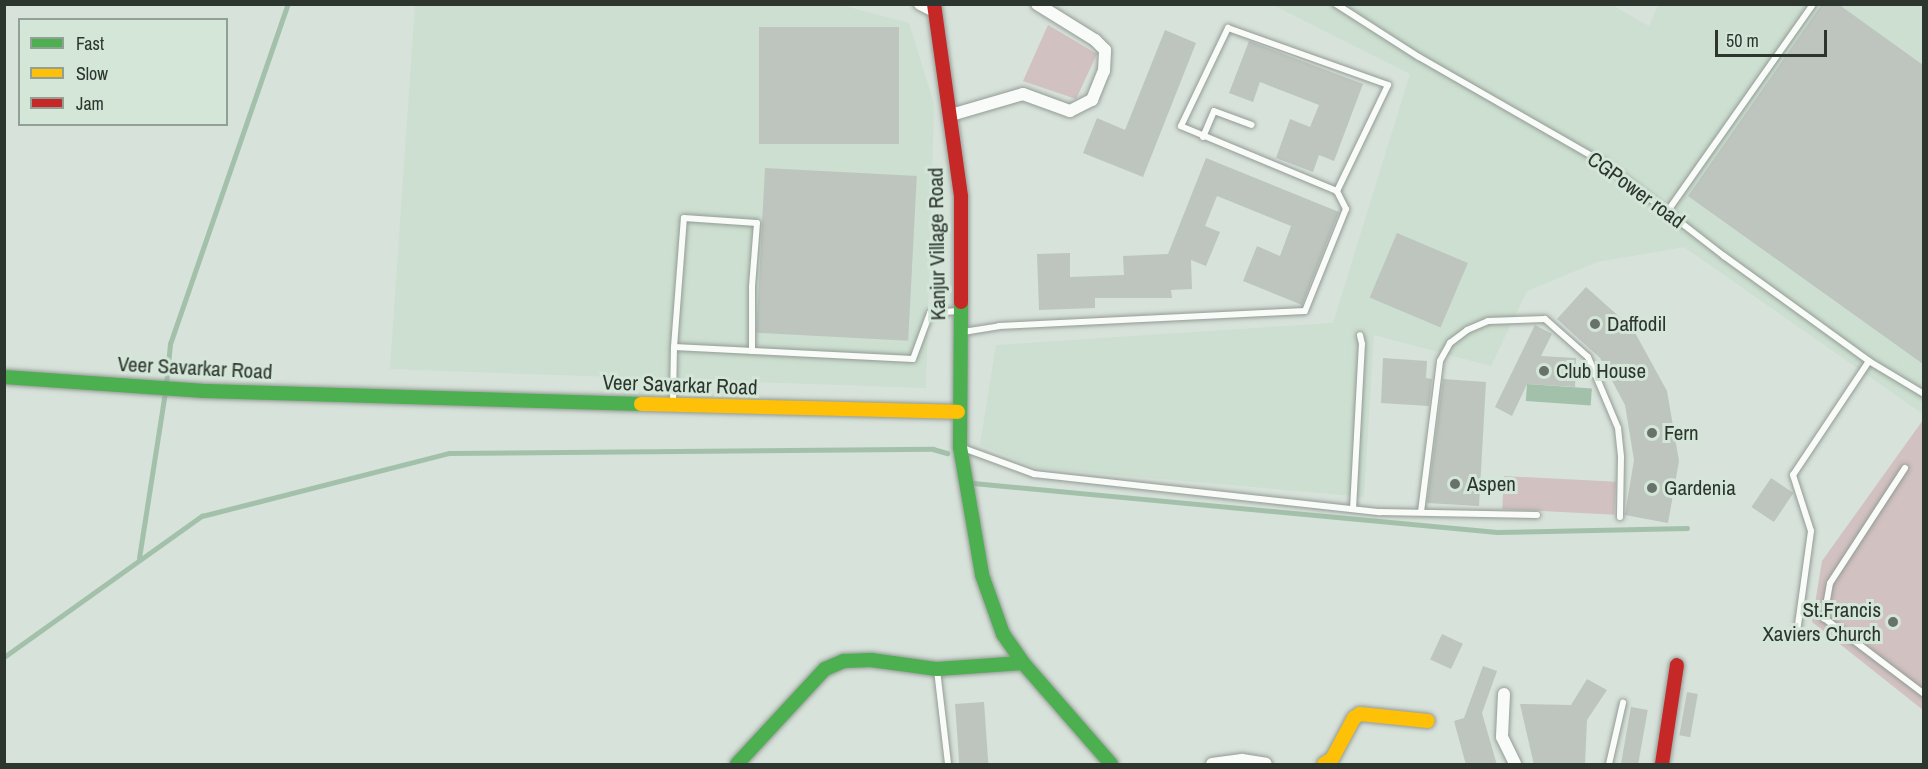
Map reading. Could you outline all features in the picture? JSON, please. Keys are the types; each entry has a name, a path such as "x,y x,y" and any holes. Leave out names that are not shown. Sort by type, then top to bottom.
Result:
{"street":[{"path":"920,4 934,8"},
{"path":"951,115 1023,94 1070,111 1092,100 1104,71 1105,50 1095,40 1037,4"},
{"name":"Kanjur Village Road","path":"934,8 961,197 959,333 952,412"},
{"name":"Veer Savarkar Road","path":"4,377 205,392 952,412"},
{"path":"952,412 982,575 1003,634 1023,663 1111,765"},
{"path":"737,765 825,669 844,661 871,660 937,669 1023,663"},
{"path":"1662,765 1677,665"},
{"path":"1504,693 1502,737 1515,765"},
{"path":"1324,765 1332,759 1354,718 1360,714 1428,721"},
{"path":"1212,765 1242,760 1266,765"}],"lane":[{"name":"CGPower road","path":"1336,4 1419,57 1604,163 1869,361 1923,394"},
{"path":"1667,212 1813,4"},
{"path":"959,333 999,326 1305,310 1346,209 1337,191 1181,126 1228,28 1388,86 1337,191"},
{"path":"1203,137 1214,111 1252,125"},
{"path":"673,406 674,347 684,218 757,223 752,287 752,351"},
{"path":"674,347 913,359 930,313 959,311"},
{"path":"1421,512 1440,361 1450,343 1467,330 1488,321 1545,319 1588,357 1618,428 1621,457 1620,517"},
{"path":"1353,508 1362,344 1360,335"},
{"path":"1797,632 1811,531 1793,474 1869,361"},
{"path":"960,447 1034,474 1353,508 1537,515"},
{"path":"1905,468 1830,583 1824,618 1923,694"},
{"path":"937,669 948,765"},
{"path":"1610,765 1623,703"}],"shaded area":[{"path":"837,4 909,23 934,104 926,388 390,369 415,5"},
{"path":"1273,5 1612,5 1649,26 1658,5 1923,5 1923,414 1684,247 1597,262 1527,291 1491,366 1374,335 1364,497 1037,468 980,445 996,345 1333,323 1410,74"},
{"path":"1048,25 1097,54 1076,99 1023,81"},
{"path":"1527,384 1592,389 1591,405 1526,401"},
{"path":"1923,420 1923,710 1812,622 1822,561"},
{"path":"1504,476 1616,482 1614,515 1502,509"}],"building":[{"path":"1822,4 1838,4 1923,65 1923,364 1688,196"},
{"path":"759,27 899,27 899,144 759,144"},
{"path":"1165,30 1196,43 1143,177 1083,153 1097,118 1125,130"},
{"path":"1249,41 1363,84 1334,161 1319,155 1313,172 1276,158 1290,119 1310,127 1319,105 1260,82 1253,102 1229,93"},
{"path":"1206,158 1339,212 1302,305 1243,281 1257,246 1280,256 1291,226 1217,196 1205,226 1220,232 1206,266 1191,260 1192,289 1171,290 1172,298 1095,298 1095,308 1039,310 1037,254 1070,253 1070,277 1124,275 1123,256 1168,254"},
{"path":"765,168 917,176 908,341 756,333"},
{"path":"1397,233 1468,263 1441,328 1370,297"},
{"path":"1586,287 1633,329 1667,391 1679,461 1668,523 1625,515 1634,460 1625,405 1600,358 1557,319"},
{"name":"Club House","path":"1535,325 1552,334 1541,356 1576,358 1575,387 1527,384 1512,416 1495,407"},
{"path":"1383,358 1427,361 1426,378 1432,379 1429,406 1381,403"},
{"path":"1443,379 1486,382 1479,506 1427,503"},
{"path":"1771,478 1793,493 1774,522 1751,507"},
{"path":"1442,634 1463,644 1451,669 1430,659"},
{"path":"1483,666 1497,671 1482,713 1497,765 1466,765 1454,721 1464,718"},
{"path":"1587,679 1607,690 1587,720 1585,765 1534,765 1520,704 1571,705"},
{"path":"1687,692 1698,694 1690,737 1679,735"},
{"path":"984,702 988,764 959,764 955,704"},
{"path":"1631,707 1648,710 1638,764 1621,764"}],"waterway":[{"path":"166,384 170,344 288,4"},
{"path":"139,558 165,392"},
{"path":"4,657 202,516 449,453 933,449 947,453"},
{"path":"973,483 1497,532 1687,528"}],"traffic: fast":[{"path":"961,302 960,447 982,575 1003,634 1023,663 1111,764"},
{"path":"4,377 205,391 641,404"},
{"path":"737,764 825,669 844,661 871,660 937,669 1023,663"}],"traffic: slow":[{"path":"641,404 958,412"},
{"path":"1324,764 1332,759 1354,718 1360,714 1428,721"}],"traffic: jam":[{"path":"934,4 961,197 961,302"},
{"path":"1662,764 1677,665"}],"place":[{"name":"Daffodil","path":"1595,324"},
{"name":"Club House","path":"1544,371"},
{"name":"Fern","path":"1652,433"},
{"name":"Aspen","path":"1455,484"},
{"name":"Gardenia","path":"1652,488"},
{"name":"St.Francis Xaviers Church","path":"1893,622"}]}
